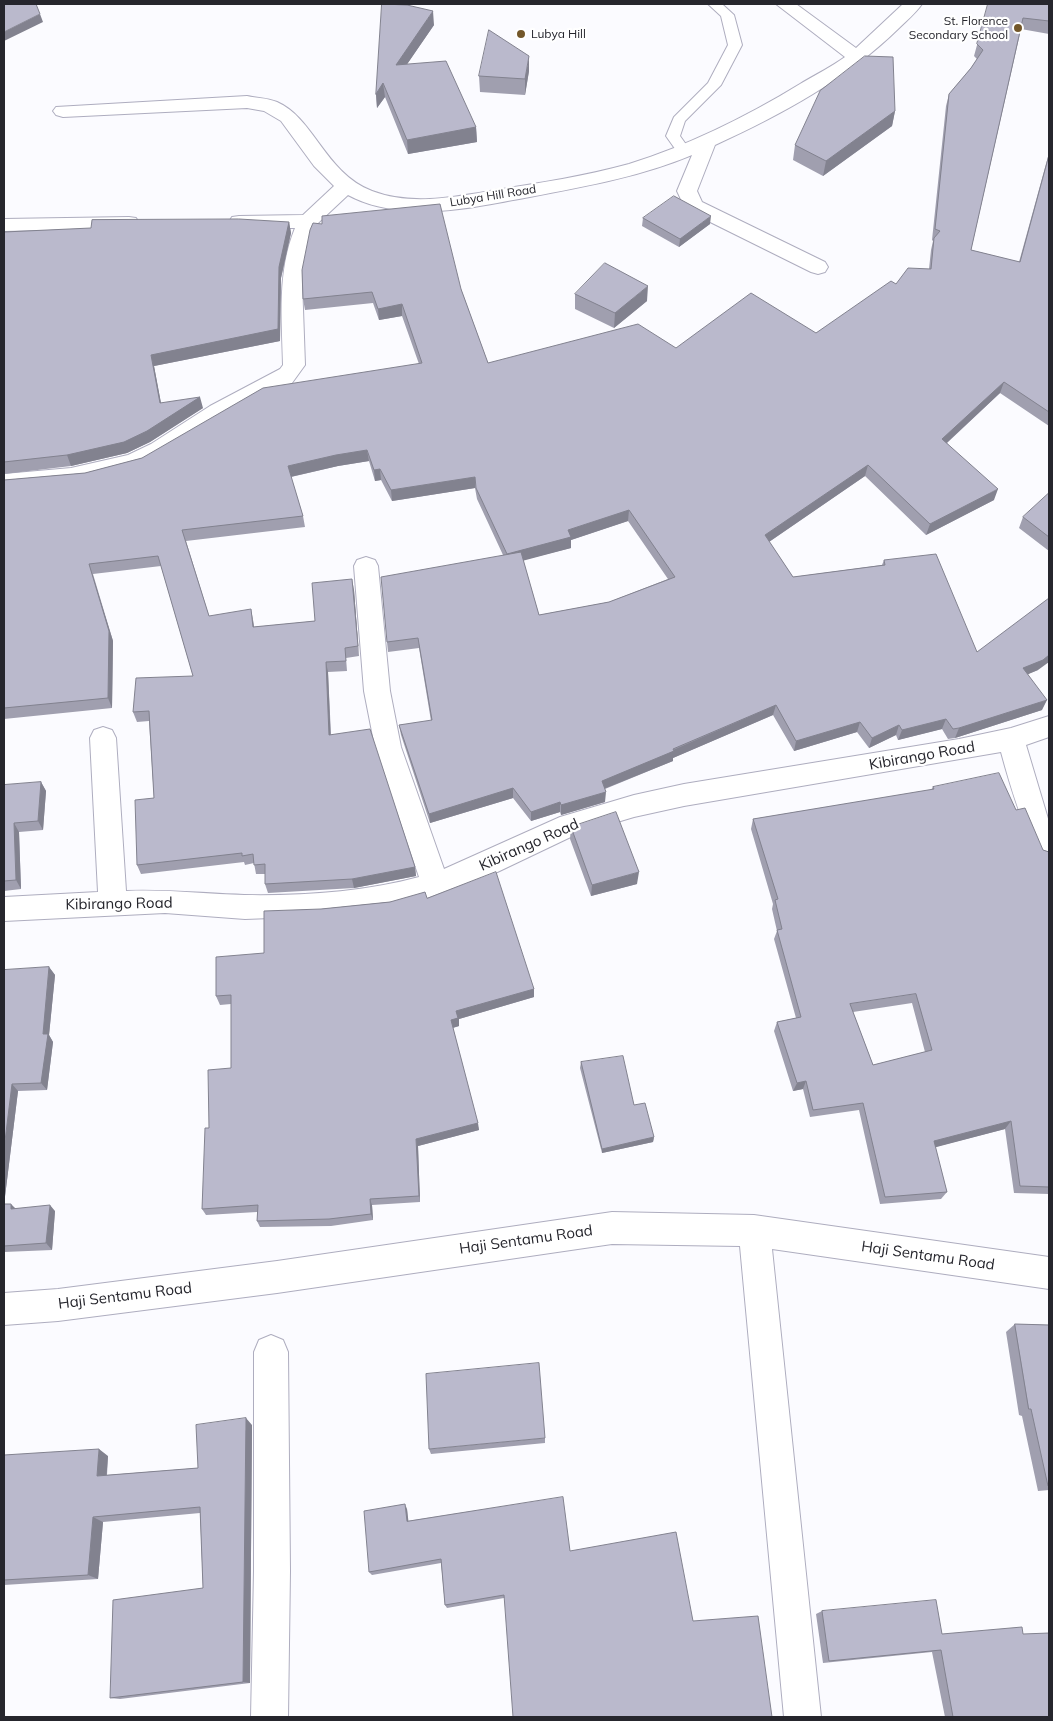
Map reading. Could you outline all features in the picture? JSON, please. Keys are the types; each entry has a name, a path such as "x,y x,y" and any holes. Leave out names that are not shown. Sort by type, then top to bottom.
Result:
{"street":[{"path":"785,4 857,57"},
{"name":"Lubya Hill Road","path":"63,111 211,103 260,103 270,106 288,117 332,174 346,186 378,200 417,205 441,204 560,185 636,168 707,140 771,110 857,57 913,4"},
{"path":"707,140 687,191 693,206 818,267"},
{"path":"4,482 27,481 110,468 136,461 160,450 195,426 252,393 288,377 294,365 292,281 300,241 308,221 346,186"},
{"path":"220,222 308,221"},
{"path":"4,226 151,223"},
{"path":"366,566 377,691 388,747 435,884"},
{"name":"Kibirango Road","path":"4,909 113,902 165,901 245,907 323,904 391,897 479,868 570,825 634,806 1011,739 1049,727"},
{"path":"103,738 113,902"},
{"path":"1011,739 1026,797 1039,832 1049,851"},
{"name":"Haji Sentamu Road","path":"4,1309 277,1277 612,1228 754,1231 1049,1274"},
{"path":"754,1231 803,1717"},
{"path":"268,1717 272,1571 272,1352"}],"lane":[{"path":"683,150 673,136 678,120 714,85 735,45 727,15 714,4"}],"building":[{"path":"36,4 40,14 4,32 4,5"},
{"path":"382,4 407,5 433,11 396,65 446,61 476,127 407,140 383,83 376,94"},
{"path":"988,4 1049,4 1049,21 1023,18 971,250 1020,262 1049,155 1049,412 1004,382 942,439 998,489 930,524 868,465 765,535 793,577 885,565 884,560 936,554 977,652 1049,598 1049,655 1043,660 1023,668 1047,700 953,729 946,719 902,730 899,725 872,738 860,722 796,741 776,705 602,781 606,792 561,805 560,802 531,812 513,788 429,814 399,725 432,720 418,638 387,642 381,577 521,552 539,615 609,602 675,577 629,510 568,530 571,537 507,554 476,488 475,477 391,490 380,469 374,470 367,450 336,455 288,466 303,516 182,530 209,616 251,609 253,627 315,621 312,583 352,579 358,646 345,648 346,661 326,662 329,735 370,729 415,867 352,879 265,884 265,864 254,865 253,854 242,856 242,853 137,865 135,800 154,798 149,711 133,712 136,678 193,676 158,556 89,564 109,631 108,698 4,708 4,480 85,473 142,458 263,388 422,363 402,304 378,309 372,292 303,299 302,270 310,230 313,223 322,224 322,216 440,204 461,289 488,363 638,324 676,348 751,293 816,333 891,281 896,284 908,268 931,269 934,238 940,231 935,229 949,94 971,68 983,50 977,44"},
{"path":"489,30 529,56 525,79 479,76"},
{"path":"865,56 893,57 895,111 826,161 795,145 820,91"},
{"path":"674,196 711,216 680,239 643,218"},
{"path":"239,219 289,222 279,267 278,329 151,355 160,403 200,397 147,431 124,442 67,455 4,462 4,232 91,228 92,220"},
{"path":"605,263 648,286 615,313 575,294"},
{"path":"1049,493 1049,537 1023,517"},
{"path":"999,773 1016,810 1025,808 1043,850 1049,852 1049,1187 1020,1186 1011,1121 934,1141 947,1192 885,1197 863,1103 813,1110 806,1081 797,1083 777,1022 801,1017 777,930 782,929 775,900 778,899 753,819 934,789 933,787","holes":["916,994 932,1050 873,1065 850,1004"]},
{"path":"41,782 38,821 14,823 16,880 4,881 4,785"},
{"path":"616,812 639,872 592,885 571,827"},
{"path":"496,872 534,989 456,1011 458,1018 451,1020 478,1123 416,1139 419,1196 370,1199 371,1214 329,1219 257,1221 258,1205 202,1209 205,1128 209,1128 208,1070 231,1068 231,995 216,996 216,957 264,953 264,911 321,909 390,902 425,892 427,898"},
{"path":"49,967 43,1034 48,1034 41,1083 12,1084 4,1149 4,970"},
{"path":"623,1056 634,1105 645,1103 654,1137 602,1149 581,1062"},
{"path":"4,1204 11,1204 11,1209 50,1205 46,1243 4,1246"},
{"path":"1015,1324 1049,1325 1049,1486 1031,1409 1029,1409"},
{"path":"539,1363 545,1438 429,1449 426,1374"},
{"path":"246,1418 243,1682 110,1698 113,1600 203,1588 200,1507 93,1517 88,1575 4,1580 4,1455 99,1449 97,1476 198,1468 196,1425"},
{"path":"563,1497 570,1551 676,1532 693,1621 758,1616 772,1717 513,1717 504,1595 445,1605 441,1559 369,1572 364,1511 405,1504 407,1521"},
{"path":"936,1600 942,1634 1022,1627 1023,1634 1049,1633 1049,1717 953,1717 941,1650 829,1661 822,1611"}],"place":[{"name":"St. Florence Secondary School","path":"1018,28"},
{"name":"Lubya Hill","path":"521,34"}]}
